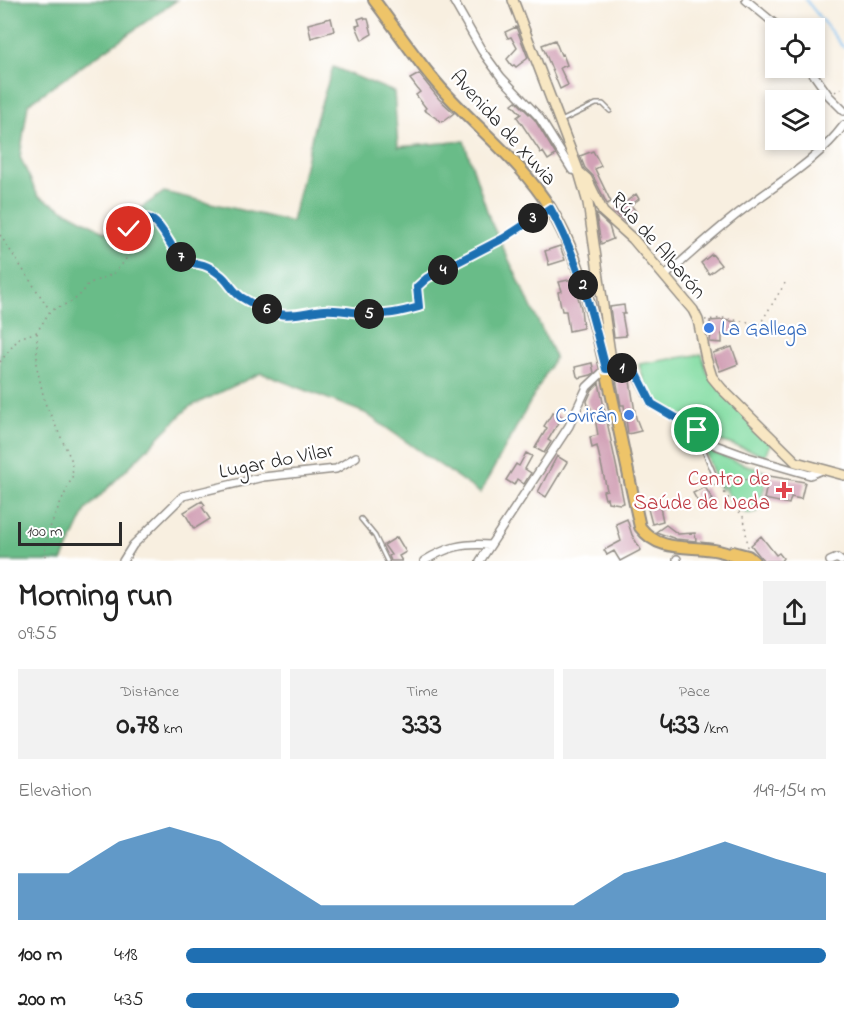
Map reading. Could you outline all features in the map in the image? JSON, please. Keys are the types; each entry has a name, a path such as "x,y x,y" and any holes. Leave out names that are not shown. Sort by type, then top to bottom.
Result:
{"main road":[{"name":"Avenida de Xuvia","path":"374,0 441,88 536,188 565,236 580,274 606,369 640,527 645,540 654,549 677,560 734,552 748,559"}],"street":[{"path":"453,0 482,51 501,77 539,117 572,170 579,172"},
{"path":"480,561 569,426 587,387 606,369 611,360 588,203 579,172 513,0"},
{"path":"749,1 769,18"},
{"path":"816,78 844,111"},
{"path":"666,275 743,209 778,185 824,147 844,125"},
{"name":"Rúa de Albarón","path":"579,172 586,179 603,212 633,239 666,275 693,310 698,320 706,358 717,384 788,456 807,470 822,470 844,475"},
{"path":"606,369 631,369 638,376 652,404 691,426 715,445 782,468 807,470"},
{"path":"782,468 788,456"},
{"name":"Lugar do Vilar","path":"123,561 133,545 183,496 263,477 336,469 356,457"},
{"path":"424,561 455,546 490,545"},
{"path":"830,561 837,558 841,561"}],"lane":[{"path":"560,121 596,104 603,104 610,111"},
{"path":"705,437 702,446 714,474 714,483"},
{"path":"361,519 375,536 387,561"}],"path":[{"path":"835,91 844,86"},
{"path":"45,561 49,530 74,475 71,459 45,403 38,368 37,332 50,311 73,301 88,284 112,274 125,261 133,241 129,229 130,222 139,217 151,219 162,227 167,242 186,261 203,264 221,275 238,295 252,304 280,314 349,310 366,314 395,314 419,307 417,287 427,278 504,238 550,208"},
{"path":"0,235 50,311"},
{"path":"698,320 723,318 760,324 787,280"},
{"path":"0,362 19,338 37,332"},
{"path":"748,559 747,529 744,518 723,491 731,482 769,474"}],"green space":[{"path":"0,0 177,0 28,104 20,157 38,196 106,232 164,192 292,222 315,123 333,67 394,92 398,147 464,141 490,220 555,357 480,493 365,413 261,373 189,407 86,510 62,561 0,561"},
{"path":"702,354 707,372 771,443 765,455 714,439 656,402 646,389 639,364"},
{"path":"705,442 717,454 768,473 758,511 750,514 743,512 726,492 725,488 728,484 726,483 721,490 704,448"}],"building":[{"path":"364,17 368,19 372,34 362,40 356,26 360,25 358,19"},
{"path":"331,18 334,31 311,38 308,24"},
{"path":"516,27 528,58 516,67 512,66 507,59 517,48 505,32"},
{"path":"555,40 567,65 560,68 568,85 560,89 542,45"},
{"path":"419,74 439,99 454,113 442,122 424,110 426,108 416,95 420,92 410,79"},
{"path":"516,101 535,120 556,155 548,160 543,152 541,153 517,117 521,114 512,104"},
{"path":"593,151 601,166 595,169 611,202 607,204 580,156"},
{"path":"636,194 639,199 631,205 636,212 626,223 614,211"},
{"path":"596,214 609,226 613,239 601,244"},
{"path":"560,246 565,260 549,265 545,251"},
{"path":"712,254 721,265 709,274 701,263"},
{"path":"573,279 581,308 583,328 569,331 566,311 562,311 558,292 562,291 559,282"},
{"path":"624,305 625,314 622,314 626,336 614,337 610,307"},
{"path":"710,321 736,322 736,335 722,334 722,343 710,342"},
{"path":"732,347 738,364 720,371 713,353"},
{"path":"592,363 594,373 579,378 577,376 575,367"},
{"path":"615,374 629,375 636,418 641,431 628,434 624,405 621,405"},
{"path":"599,383 624,503 620,504 608,502 607,498 605,499 603,491 607,490 597,446 592,448 590,437 598,435 595,418 593,419 587,401 592,390"},
{"path":"553,412 562,417 548,440 551,442 544,453 535,448"},
{"path":"526,453 532,456 525,469 531,473 524,484 517,479 514,485 506,480 516,464 519,466"},
{"path":"557,456 567,462 546,497 538,492"},
{"name":"Centro de Saúde de Neda","path":"769,476 805,482 801,499 791,497 789,504 764,499"},
{"path":"705,487 713,500 701,507 693,493"},
{"path":"202,501 205,505 202,507 210,519 194,529 184,512"},
{"path":"657,502 663,521 652,524 647,505"},
{"path":"627,519 632,535 641,550 620,561 614,551 607,555 604,550 621,541 616,524"},
{"path":"666,525 678,534 695,533 696,541 676,539 656,532"},
{"path":"761,536 776,555 779,553 783,558 781,561 764,561 758,554 751,545"},
{"path":"397,537 406,552 399,556 402,561 391,561 389,556 391,555 384,545"}],"waterway":[{"path":"806,0 844,48"}],"place":[{"name":"La Gallega","path":"709,328"},
{"name":"Covirán","path":"629,415"},
{"name":"Centro de Saúde de Neda","path":"784,490"}],"route":[{"path":"129,229 130,222 139,217 151,219 162,227 167,242 186,261 203,264 221,275 238,295 252,304 280,314 349,310 366,314 395,314 419,307 417,287 427,278 504,238 550,208 565,236 580,274 606,369 626,368 634,371 652,404 697,430"}]}
